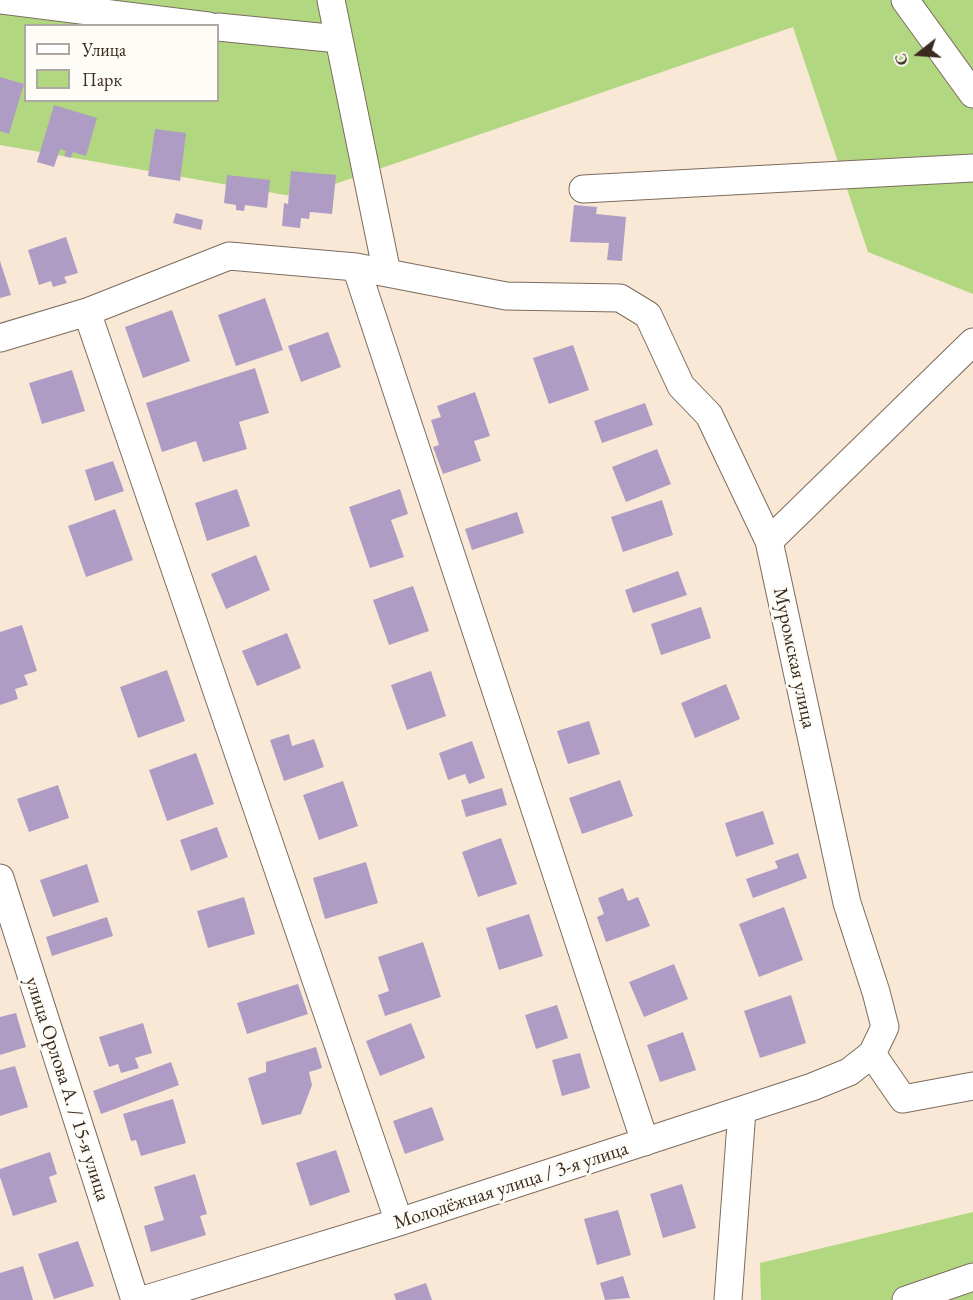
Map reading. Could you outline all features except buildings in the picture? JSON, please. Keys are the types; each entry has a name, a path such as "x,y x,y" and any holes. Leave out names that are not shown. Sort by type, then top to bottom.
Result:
{"street":[{"path":"0,0 192,24"},
{"path":"0,338 87,312 229,256 356,267 387,273 331,0"},
{"path":"905,0 973,94"},
{"path":"219,27 339,39"},
{"path":"583,189 973,168"},
{"path":"356,267 645,1142"},
{"name":"Муромская улица","path":"387,273 506,296 620,298 648,315 681,386 709,415 769,541 847,903 885,1027 872,1054"},
{"path":"87,312 399,1222"},
{"path":"769,541 973,342"},
{"name":"улица Орлова А. / 15-я улица","path":"0,878 135,1300"},
{"path":"872,1054 903,1099 973,1086"},
{"name":"Молодёжная улица / 3-я улица","path":"143,1300 399,1222 742,1110 849,1072 872,1054"},
{"path":"728,1300 742,1110"},
{"path":"906,1300 973,1277"}],"green space":[{"path":"0,0 973,0 973,294 868,252 793,27 297,197 0,145"},
{"path":"973,1212 973,1300 761,1300 760,1263"}]}
